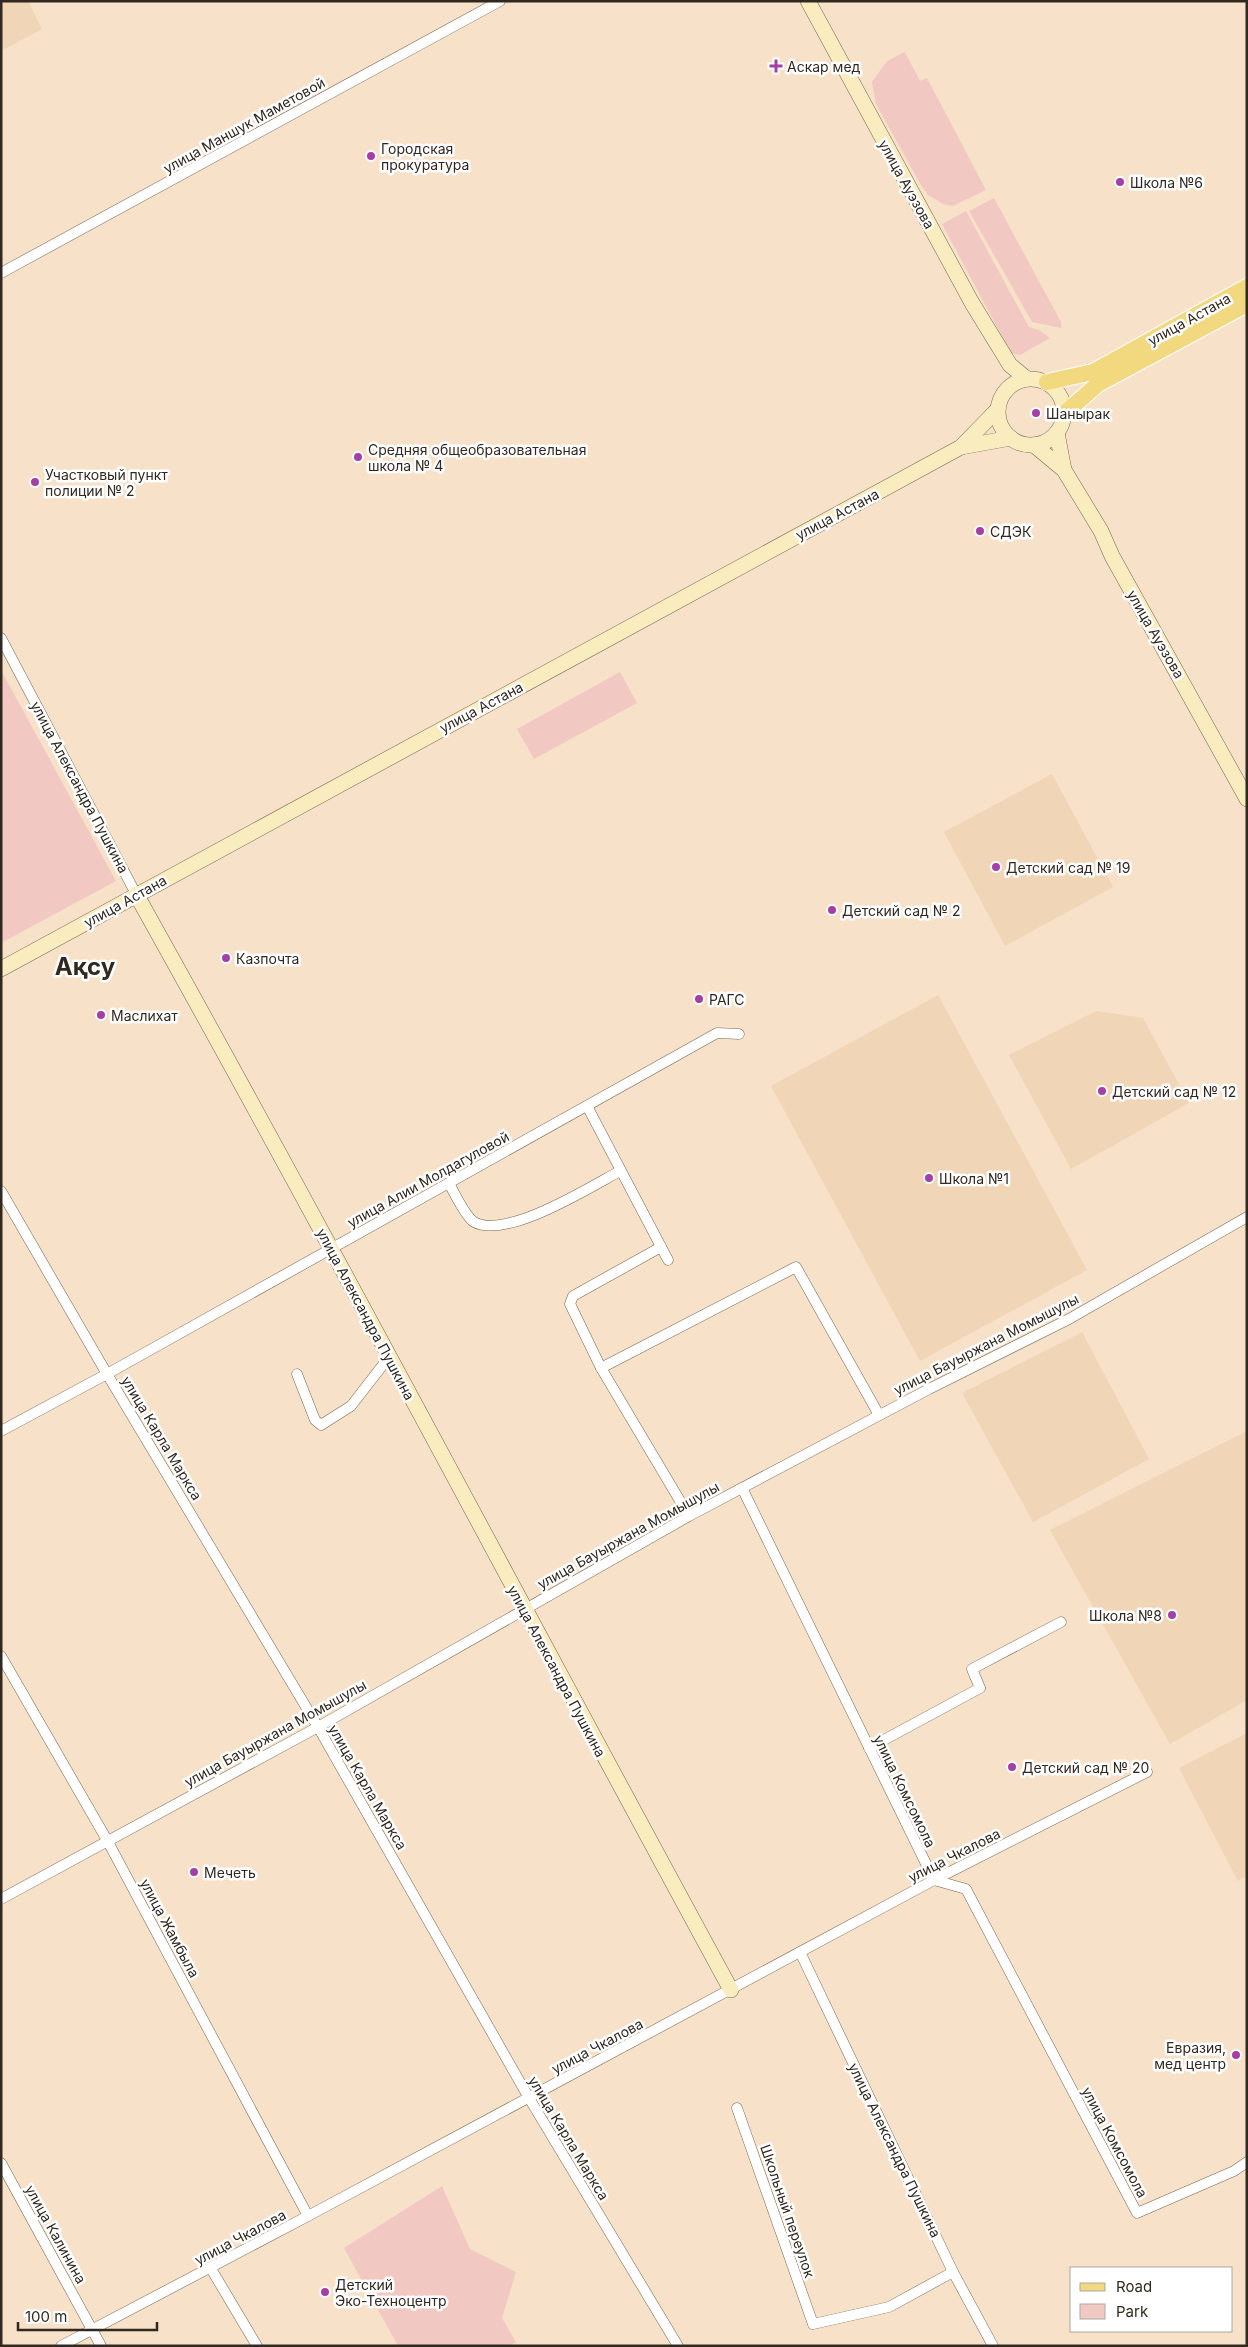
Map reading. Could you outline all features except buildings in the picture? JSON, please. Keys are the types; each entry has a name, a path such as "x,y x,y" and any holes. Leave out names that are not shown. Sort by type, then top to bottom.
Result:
{"main road":[{"name":"улица Астана","path":"1047,382 1092,372 1247,287"},
{"name":"улица Астана","path":"1065,413 1098,384 1247,304"}],"street":[{"name":"улица Маншук Маметовой","path":"1,273 500,1"},
{"name":"улица Ауэзова","path":"808,1 972,303 1010,365 1027,379"},
{"path":"961,447 998,409 1005,392 1010,365"},
{"path":"998,409 1001,425 1011,438 1022,444 1034,445 1047,441 1057,433 1065,413 1060,395 1047,382 1027,379 1014,383 1005,392"},
{"path":"1057,433 1064,470"},
{"path":"961,447 1011,438"},
{"path":"1034,445 1064,470"},
{"name":"улица Астана","path":"1,969 961,447"},
{"name":"улица Ауэзова","path":"1064,470 1101,531 1112,556 1247,799"},
{"name":"улица Александра Пушкина","path":"1,638 136,894 332,1248 523,1608 731,1990"},
{"name":"улица Алии Молдагуловой","path":"1,1431 108,1374 717,1033 740,1034"},
{"path":"587,1106 668,1260"},
{"path":"449,1183 472,1221 482,1225 507,1225 529,1218 620,1171"},
{"name":"улица Карла Маркса","path":"1,1191 318,1727 529,2098 678,2346"},
{"name":"улица Бауыржана Момышулы","path":"1,1899 318,1727 523,1608 689,1516 879,1415 1069,1319 1247,1217"},
{"path":"661,1247 573,1296 570,1304 602,1368 689,1516"},
{"path":"602,1368 796,1267 879,1415"},
{"path":"298,1374 315,1420 322,1424 351,1406 389,1357"},
{"name":"улица Комсомола","path":"742,1488 934,1880 966,1889 1137,2213 1234,2171 1247,2162"},
{"path":"869,1748 980,1688 972,1669 1062,1622"},
{"name":"улица Жамбыла","path":"1,1656 107,1840 308,2216"},
{"name":"улица Чкалова","path":"61,2346 308,2216 934,1880 1147,1772"},
{"name":"улица Александра Пушкина","path":"800,1952 953,2272 993,2346"},
{"name":"Школьный переулок","path":"737,2108 813,2324 889,2307 953,2272"},
{"name":"улица Калинина","path":"1,2163 101,2346"},
{"path":"210,2267 256,2346"}],"shaded area":[{"path":"1,1 28,1 42,29 1,51"},
{"path":"1052,774 1113,887 1005,946 944,832"},
{"name":"Школа №1","path":"938,995 1087,1270 920,1361 771,1086"},
{"path":"1096,1011 1143,1018 1189,1103 1071,1169 1009,1055"},
{"path":"1082,1332 1149,1459 1033,1522 962,1393"},
{"name":"Школа №8","path":"1247,1431 1247,1700 1170,1744 1050,1530"},
{"path":"1247,1733 1247,1876 1238,1881 1179,1768"}],"green space":[{"path":"905,52 920,81 927,78 986,190 953,206 943,204 928,195 876,104 872,82 887,61"},
{"path":"994,198 1061,322 1061,328 1032,322 969,211"},
{"path":"966,211 1029,327 1039,330 1050,338 1020,355 1011,353 942,224"},
{"path":"1,670 116,881 1,943"},
{"path":"620,672 637,703 534,759 517,729"},
{"path":"442,2186 470,2249 516,2272 502,2318 516,2342 509,2346 398,2346 344,2248"}],"place":[{"name":"Аскар мед","path":"776,66"},
{"name":"Городская прокуратура","path":"371,156"},
{"name":"Школа №6","path":"1120,182"},
{"name":"Шанырак","path":"1036,413"},
{"name":"Средняя общеобразовательная школа № 4","path":"358,457"},
{"name":"Участковый пункт полиции № 2","path":"35,482"},
{"name":"СДЭК","path":"980,531"},
{"name":"Детский сад № 19","path":"996,867"},
{"name":"Детский сад № 2","path":"832,910"},
{"name":"Казпочта","path":"226,958"},
{"name":"РАГС","path":"699,999"},
{"name":"Маслихат","path":"101,1015"},
{"name":"Детский сад № 12","path":"1102,1091"},
{"name":"Школа №1","path":"929,1178"},
{"name":"Школа №8","path":"1172,1615"},
{"name":"Детский сад № 20","path":"1012,1767"},
{"name":"Мечеть","path":"194,1872"},
{"name":"Евразия, мед центр","path":"1236,2055"},
{"name":"Детский Эко-Техноцентр","path":"325,2292"}],"district":[{"name":"Ақсу","path":"85,966"}]}
